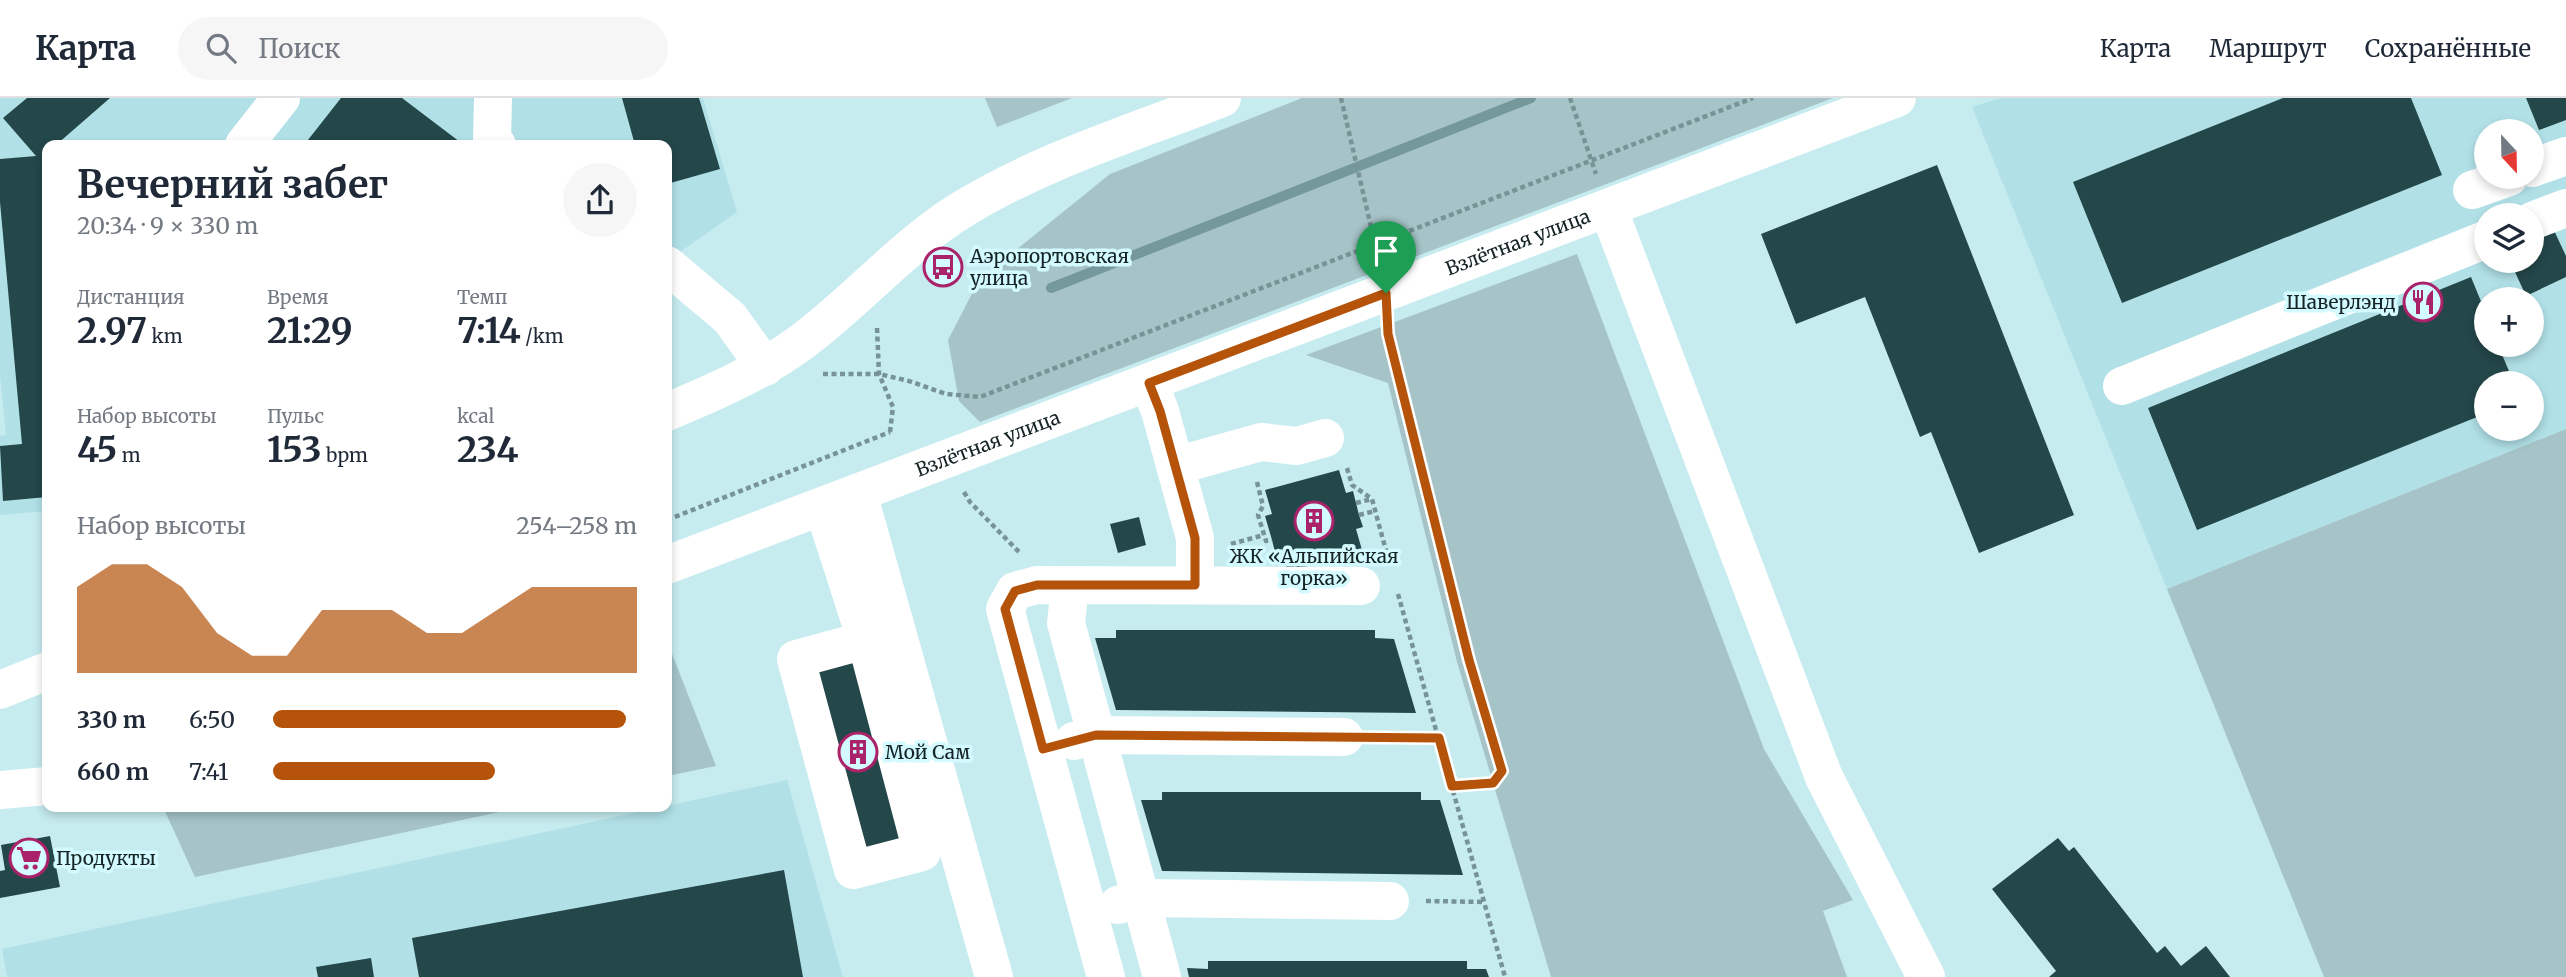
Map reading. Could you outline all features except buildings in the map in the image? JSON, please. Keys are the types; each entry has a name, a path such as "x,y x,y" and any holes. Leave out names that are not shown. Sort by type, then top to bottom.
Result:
{"street":[{"path":"247,140 281,98"},
{"path":"492,140 493,98"},
{"path":"672,410 722,390 765,367 804,341 923,239 962,210 1056,163 1222,98"},
{"name":"Взлётная улица","path":"672,563 1897,98"},
{"path":"2544,164 2566,156"},
{"path":"1608,208 1824,777 1926,977"},
{"path":"2544,216 2566,208"},
{"path":"2122,386 2474,244"},
{"path":"672,269 730,318 765,367"},
{"path":"1149,383 1195,538 1195,585"},
{"path":"1175,466 1261,442 1297,446 1325,438"},
{"path":"858,493 994,977"},
{"path":"823,506 866,640 922,852 853,870 796,659 866,640"},
{"path":"1106,977 1005,609 1015,591 1037,585 1378,586"},
{"path":"1061,586 1066,623 1162,977"},
{"path":"0,690 42,673"},
{"path":"1043,749 1096,735 1344,737"},
{"path":"0,790 42,786"},
{"path":"1088,913 1141,898 1390,901"}],"path":[{"path":"1340,98 1386,293 1388,334 1469,660 1502,771 1493,783 1452,786"},
{"path":"1570,98 1608,208"},
{"path":"818,374 879,374 946,394 980,397 1753,98"},
{"path":"877,321 879,374 893,407 890,432 896,444"},
{"path":"672,518 890,432"},
{"path":"1325,438 1342,448 1352,485 1372,499 1389,561"},
{"path":"1246,446 1263,506 1258,515 1262,530 1266,541 1272,540"},
{"path":"961,486 970,502 1061,586"},
{"path":"1356,503 1372,499"},
{"path":"1359,515 1375,510"},
{"path":"1262,530 1269,528"},
{"path":"1378,586 1439,738 1505,977"},
{"path":"1344,737 1439,738"},
{"path":"1390,901 1485,902"}],"shaded area":[{"path":"0,98 703,98 737,212 672,258 672,140 42,140 42,511 0,515 0,436 6,435 0,375"},
{"path":"985,98 1072,98 997,127"},
{"path":"1302,98 1833,98 980,422 959,401 948,340 979,280 1110,174"},
{"path":"2001,98 2566,98 2566,429 2544,438 2544,371 2474,371 2474,441 2536,441 2167,589 1972,107"},
{"path":"1577,254 1764,749 1853,900 1823,911 1847,977 1551,977 1457,662 1388,383 1306,355"},
{"path":"2566,429 2566,977 2324,977 2167,589 2536,441 2544,441 2544,438"},
{"path":"672,654 716,766 672,775"},
{"path":"787,780 843,977 7,977 2,949 638,812 672,812 672,805"},
{"path":"165,812 500,812 195,877"}],"waterway":[{"path":"1051,288 1531,98"}],"place":[{"name":"Аэропортовская улица","path":"943,267"},
{"name":"Шаверлэнд","path":"2423,302"},
{"name":"ЖК «Альпийская горка»","path":"1314,521"},
{"name":"Мой Сам","path":"858,752"},
{"name":"Продукты","path":"29,858"}],"route":[{"path":"1386,293 1388,334 1469,660 1502,771 1493,783 1452,786 1439,738 1096,735 1043,749 1005,609 1015,591 1037,585 1195,585 1195,538 1160,411 1149,383 1386,293"}]}
